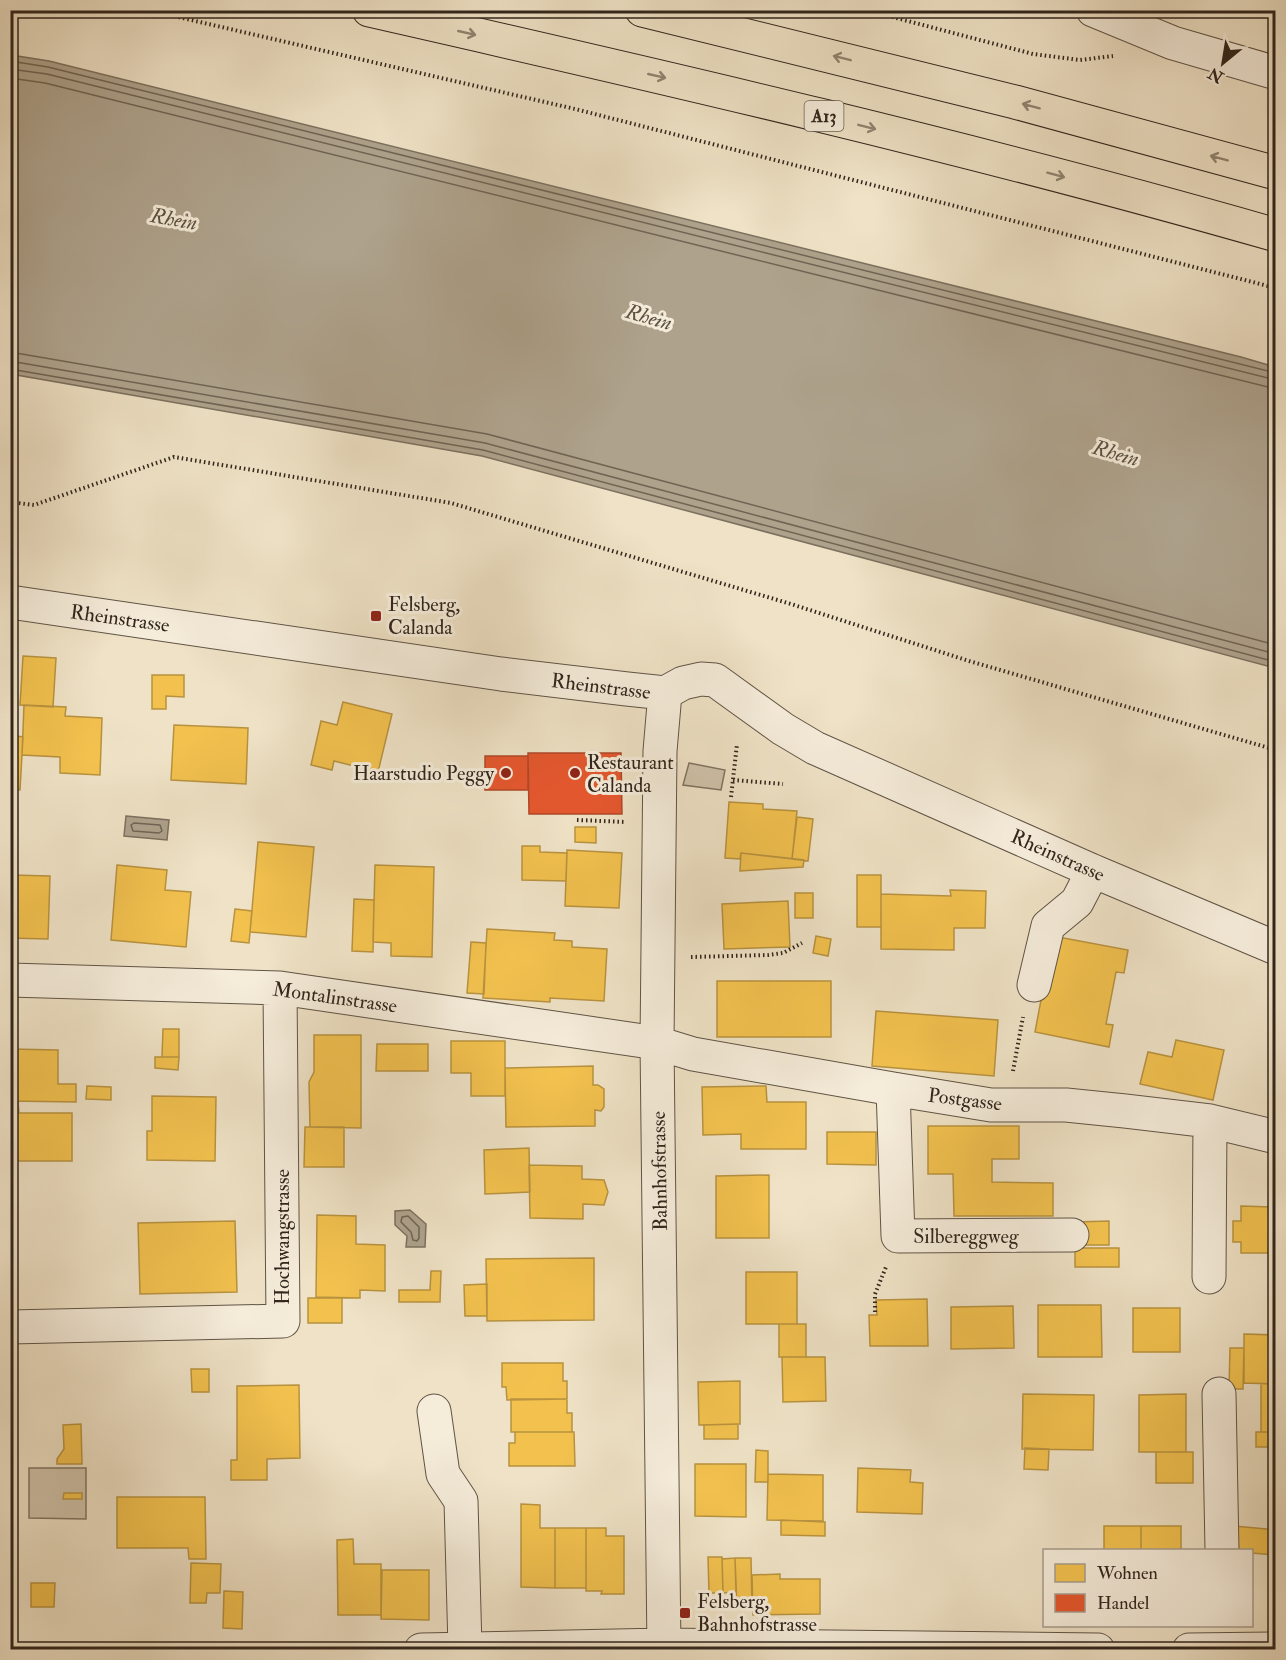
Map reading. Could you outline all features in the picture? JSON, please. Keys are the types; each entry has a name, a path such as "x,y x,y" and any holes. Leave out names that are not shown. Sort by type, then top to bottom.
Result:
{"highway":[{"name":"A13","path":"369,10 771,102 1009,162 1275,235"},
{"path":"642,10 1004,99 1275,173"}],"street":[{"path":"1093,10 1173,43 1275,73"},
{"name":"Rheinstrasse","path":"10,602 501,674 665,693 683,683 701,679 715,680 728,687 783,729 815,748 1093,871 1275,948"},
{"name":"Bahnhofstrasse","path":"664,1647 657,1043 660,751 665,693"},
{"path":"1035,985 1048,926 1077,902 1093,871"},
{"name":"Montalinstrasse","path":"10,980 280,988 657,1043"},
{"name":"Hochwangstrasse","path":"10,1327 283,1321 280,988"},
{"name":"Postgasse","path":"657,1043 693,1054 991,1105 1068,1098 1210,1121 1275,1137"},
{"name":"Silbereggweg","path":"893,1089 900,1236 1072,1235"},
{"path":"1209,1277 1210,1121"},
{"path":"1219,1394 1222,1549"},
{"path":"434,1412 444,1474 461,1501 465,1648"},
{"path":"1223,1627 1223,1649"},
{"path":"421,1650 664,1647 1098,1650"},
{"path":"1188,1650 1275,1649"}],"path":[{"path":"148,10 575,109 1275,288"},
{"path":"866,10 1033,54 1080,60 1120,55"},
{"path":"10,502 34,504 174,457 451,503 780,600 969,661 1275,750"},
{"path":"730,797 737,744"},
{"path":"733,780 783,784"},
{"path":"578,820 631,822"},
{"path":"658,957 718,958 768,955 783,953 802,943"},
{"path":"1006,1104 1024,1016"},
{"path":"875,1312 875,1294 900,1236"}],"shaded area":[{"path":"689,763 725,770 721,790 683,785"},
{"path":"29,1468 86,1468 86,1519 29,1518"}],"water":[{"name":"Rhein","path":"11,55 49,61 1275,367 1275,668 482,456 11,374"},
{"path":"126,816 169,820 167,840 124,836"},
{"path":"410,1210 426,1224 425,1247 406,1247 407,1236 395,1225 395,1211"}],"building: Wohnen":[{"path":"23,656 56,658 53,707 20,705"},
{"path":"152,675 184,675 184,697 166,696 166,709 152,709"},
{"path":"343,702 392,714 378,772 334,761 332,770 311,765 321,721 337,725"},
{"path":"24,705 66,707 65,716 102,718 100,775 60,773 60,757 22,755"},
{"path":"174,725 248,728 246,784 171,780"},
{"path":"10,735 23,737 20,790 10,789"},
{"path":"729,802 763,804 763,809 797,811 792,859 741,853 740,859 725,858"},
{"path":"797,817 813,819 808,861 792,859"},
{"path":"575,827 596,827 596,843 575,842"},
{"path":"258,842 314,847 306,937 250,932"},
{"path":"522,846 540,846 540,852 567,853 566,881 522,880"},
{"path":"567,850 622,853 619,908 565,906"},
{"path":"741,853 804,860 803,867 740,871"},
{"path":"117,865 167,870 165,890 191,892 186,947 111,940"},
{"path":"375,865 434,867 432,957 391,956 391,943 373,942"},
{"path":"10,875 50,876 48,939 10,938"},
{"path":"857,875 881,875 881,927 857,927"},
{"path":"950,890 986,891 985,928 954,928 954,950 881,949 881,894 951,896"},
{"path":"795,893 813,893 813,918 795,918"},
{"path":"354,899 374,900 373,952 352,951"},
{"path":"788,901 790,947 724,949 722,904"},
{"path":"235,909 252,911 249,943 231,941"},
{"path":"487,929 555,933 554,940 572,941 572,947 607,949 604,1001 550,998 550,1002 483,998"},
{"path":"816,936 831,939 828,956 813,953"},
{"path":"1053,936 1128,950 1124,973 1116,972 1106,1024 1113,1025 1109,1047 1035,1032"},
{"path":"471,942 486,943 484,994 467,993"},
{"path":"717,981 831,981 831,1037 717,1037"},
{"path":"876,1011 998,1020 994,1076 872,1066"},
{"path":"163,1029 179,1029 179,1057 162,1057"},
{"path":"314,1035 361,1035 361,1128 310,1127 309,1082 314,1072"},
{"path":"1176,1040 1224,1050 1213,1100 1140,1084 1148,1052 1172,1057"},
{"path":"451,1041 505,1041 505,1096 471,1096 471,1073 451,1073"},
{"path":"377,1044 428,1044 428,1071 376,1071"},
{"path":"10,1049 58,1050 58,1084 76,1084 76,1102 10,1101"},
{"path":"155,1057 179,1057 178,1070 155,1068"},
{"path":"593,1066 593,1085 604,1089 604,1107 601,1111 595,1110 595,1126 506,1127 505,1068"},
{"path":"87,1086 111,1087 111,1100 86,1099"},
{"path":"766,1086 767,1102 806,1102 806,1149 741,1149 741,1134 703,1135 702,1087"},
{"path":"152,1096 216,1097 215,1161 147,1160 147,1131 152,1131"},
{"path":"10,1101 18,1101 19,1113 10,1113"},
{"path":"13,1113 72,1113 72,1161 13,1161"},
{"path":"928,1126 1019,1126 1019,1159 992,1159 992,1182 1053,1183 1053,1216 954,1216 953,1174 928,1174"},
{"path":"305,1127 344,1127 344,1167 304,1167"},
{"path":"827,1132 876,1132 876,1165 827,1164"},
{"path":"529,1148 530,1192 485,1194 484,1150"},
{"path":"529,1165 582,1166 582,1179 604,1180 608,1192 604,1205 583,1204 583,1219 530,1218"},
{"path":"769,1175 769,1238 716,1238 716,1176"},
{"path":"1241,1206 1276,1207 1276,1274 1269,1274 1269,1253 1241,1253 1241,1242 1233,1242 1233,1221 1241,1221"},
{"path":"317,1215 356,1216 356,1244 385,1245 385,1291 360,1290 360,1298 316,1297"},
{"path":"235,1221 237,1292 140,1294 138,1223"},
{"path":"1109,1221 1109,1245 1075,1245 1075,1222"},
{"path":"1075,1248 1119,1248 1119,1267 1075,1267"},
{"path":"594,1258 594,1320 487,1321 486,1259"},
{"path":"431,1271 441,1271 440,1302 399,1302 399,1290 430,1290"},
{"path":"746,1272 797,1272 797,1324 746,1324"},
{"path":"487,1284 487,1316 465,1316 464,1285"},
{"path":"308,1298 342,1298 342,1323 308,1323"},
{"path":"927,1299 928,1346 870,1346 869,1315 877,1315 876,1300"},
{"path":"1038,1305 1101,1305 1102,1357 1038,1357"},
{"path":"1013,1306 1014,1348 951,1349 951,1307"},
{"path":"1133,1308 1180,1308 1180,1352 1133,1352"},
{"path":"779,1324 806,1324 806,1357 779,1357"},
{"path":"1244,1334 1276,1335 1276,1384 1244,1383"},
{"path":"1230,1348 1244,1348 1243,1389 1229,1389"},
{"path":"782,1357 825,1357 826,1401 783,1402"},
{"path":"502,1363 563,1363 563,1381 567,1381 567,1399 507,1400 506,1387 502,1387"},
{"path":"191,1369 209,1369 209,1392 192,1392"},
{"path":"740,1381 740,1424 699,1425 698,1382"},
{"path":"1261,1384 1276,1384 1276,1432 1261,1432"},
{"path":"299,1385 300,1458 267,1459 267,1480 231,1480 231,1460 237,1460 237,1386"},
{"path":"1023,1394 1094,1395 1093,1450 1022,1449"},
{"path":"1186,1394 1186,1452 1139,1452 1139,1395"},
{"path":"511,1399 567,1399 567,1413 572,1413 572,1432 511,1432"},
{"path":"81,1424 82,1464 57,1464 57,1459 64,1449 63,1425"},
{"path":"738,1424 738,1439 704,1439 704,1425"},
{"path":"515,1432 574,1432 575,1466 509,1466 509,1443 515,1443"},
{"path":"1256,1432 1276,1432 1276,1447 1256,1447"},
{"path":"1025,1448 1049,1449 1048,1470 1024,1469"},
{"path":"756,1450 768,1451 768,1482 755,1482"},
{"path":"1156,1452 1193,1452 1193,1483 1156,1483"},
{"path":"695,1464 746,1464 746,1517 695,1516"},
{"path":"858,1468 911,1470 910,1482 923,1483 922,1514 857,1512"},
{"path":"768,1474 823,1475 823,1521 767,1520"},
{"path":"64,1493 82,1493 82,1499 63,1499"},
{"path":"117,1497 205,1497 206,1559 189,1559 188,1548 117,1548"},
{"path":"521,1504 540,1505 540,1528 555,1528 555,1588 521,1587"},
{"path":"781,1520 825,1522 825,1536 781,1535"},
{"path":"1104,1526 1141,1526 1141,1549 1104,1549"},
{"path":"1141,1526 1181,1526 1181,1549 1141,1549"},
{"path":"1234,1526 1276,1530 1274,1555 1253,1553 1253,1549 1232,1549"},
{"path":"555,1528 586,1528 586,1588 555,1588"},
{"path":"586,1528 606,1528 606,1536 624,1536 624,1594 601,1594 602,1591 586,1591"},
{"path":"353,1539 354,1564 381,1564 381,1615 338,1615 337,1540"},
{"path":"708,1557 722,1557 723,1593 709,1593"},
{"path":"735,1558 751,1558 752,1608 737,1608"},
{"path":"735,1558 736,1592 723,1593 722,1559"},
{"path":"191,1563 221,1564 220,1593 207,1593 206,1603 190,1603"},
{"path":"382,1570 429,1570 429,1620 381,1619"},
{"path":"780,1574 780,1579 820,1579 820,1614 753,1615 752,1575"},
{"path":"31,1583 55,1583 54,1607 31,1607"},
{"path":"224,1591 243,1592 242,1629 223,1628"}],"building: Handel":[{"name":"Restaurant Calanda","path":"528,753 621,753 622,814 529,814"},
{"name":"Haarstudio Peggy","path":"485,756 528,756 528,790 485,790"}],"place":[{"name":"Felsberg, Calanda","path":"376,616"},
{"name":"Haarstudio Peggy","path":"506,773"},
{"name":"Restaurant Calanda","path":"575,773"},
{"name":"Felsberg, Bahnhofstrasse","path":"685,1613"}]}
